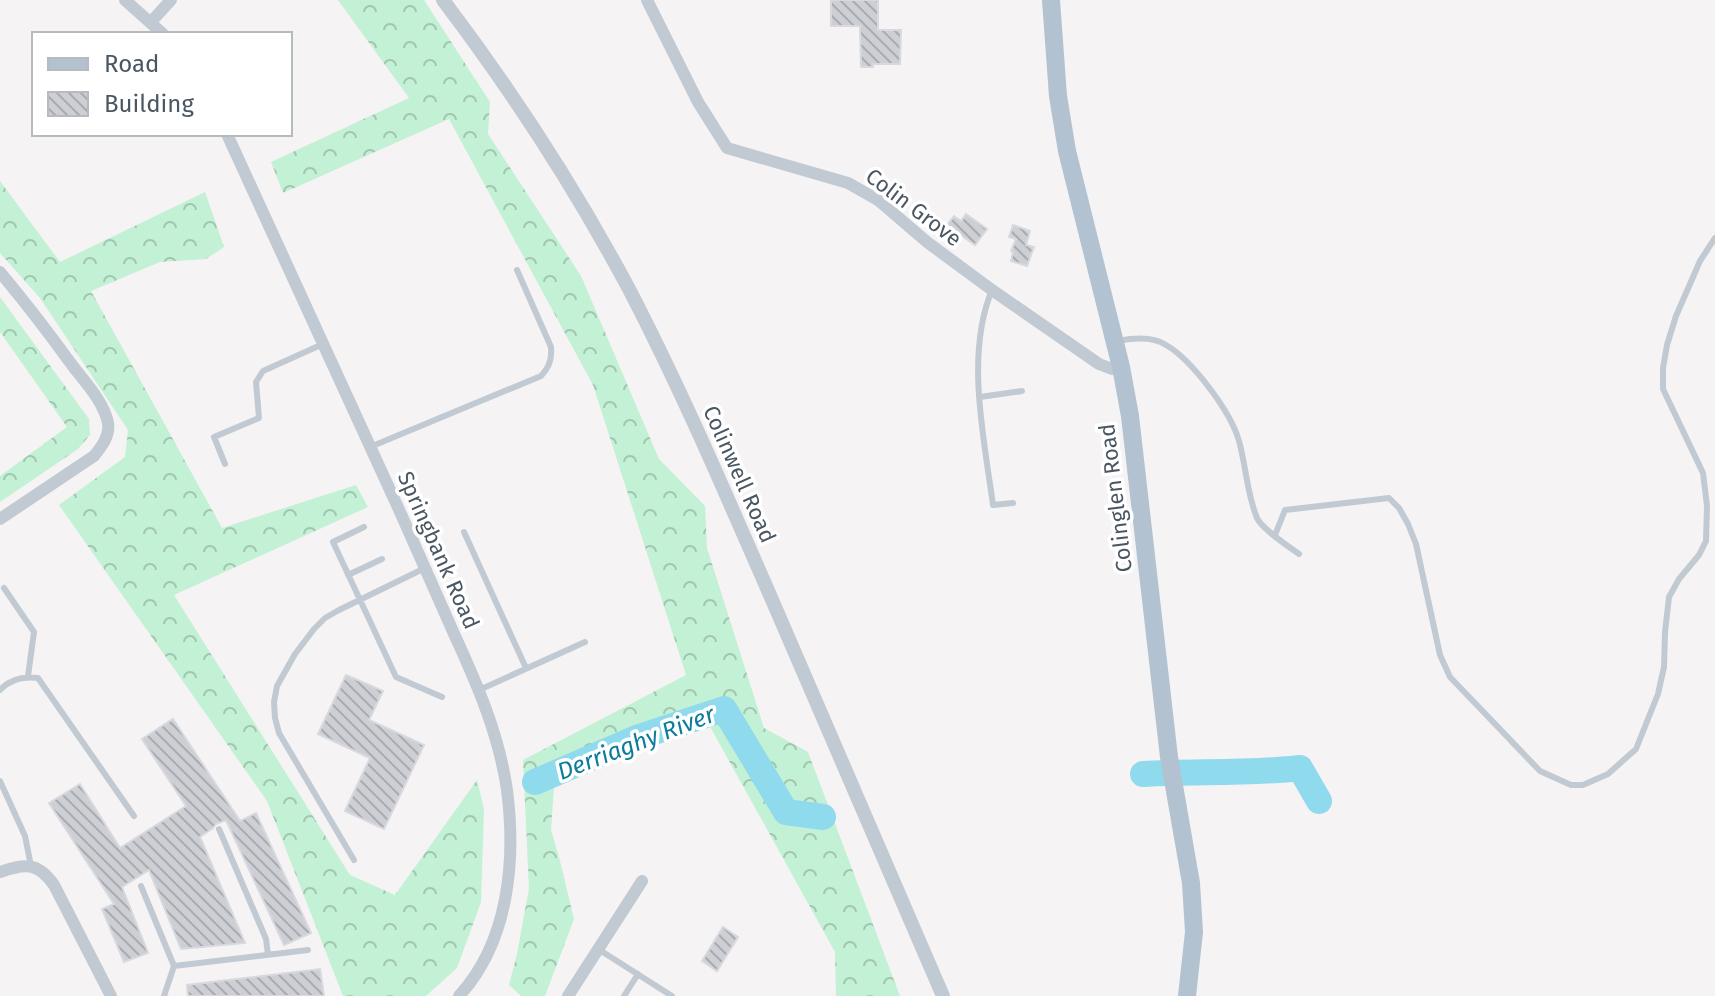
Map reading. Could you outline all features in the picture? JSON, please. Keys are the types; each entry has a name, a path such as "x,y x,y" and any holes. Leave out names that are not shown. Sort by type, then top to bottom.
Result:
{"main road":[{"name":"Colinglen Road","path":"1051,0 1058,96 1067,151 1121,367 1137,466 1169,757 1191,883 1194,932 1187,996"}],"street":[{"path":"125,0 161,32"},
{"path":"151,22 171,0"},
{"name":"Colinwell Road","path":"443,0 488,61 580,202 667,365 715,468 943,996"},
{"name":"Colin Grove","path":"647,0 698,102 727,148 848,183 878,200 927,242 1099,364 1112,369 1121,367"},
{"name":"Springbank Road","path":"228,136 479,690 496,742 509,817 509,864 501,917 493,944 471,984 459,996"},
{"path":"0,272 92,391 109,425 105,442 94,456 0,519"},
{"path":"0,872 14,867 40,869 54,885 111,996"},
{"path":"568,996 642,881"}],"lane":[{"path":"1275,535 1285,510 1389,498 1399,508 1416,544 1440,655 1450,677 1540,771 1571,785 1583,785 1608,774 1636,749 1661,681 1669,597 1706,541 1707,506 1703,473 1663,389 1663,368 1676,316 1700,261 1715,238"},
{"path":"370,447 541,376 549,368 551,347 517,270"},
{"path":"992,290 986,303 977,348 980,397 993,505 1013,503"},
{"path":"1115,342 1150,339 1165,344 1203,379 1222,404 1239,439 1245,477 1258,522 1299,554"},
{"path":"225,464 214,437 259,418 256,382 263,371 323,344"},
{"path":"980,397 1022,391"},
{"path":"364,527 333,542 359,599 396,677 442,697"},
{"path":"464,532 526,668"},
{"path":"348,575 382,559"},
{"path":"354,860 279,733 274,702 277,686 314,629 325,618 425,568"},
{"path":"4,588 34,632 28,676"},
{"path":"479,690 585,642"},
{"path":"0,690 14,680 28,676 38,678 134,816"},
{"path":"0,781 25,836 31,866"},
{"path":"219,829 266,939 268,955"},
{"path":"141,886 174,966 164,996"},
{"path":"598,949 672,996"},
{"path":"174,966 308,950"},
{"path":"624,996 638,974"}],"green space":[{"path":"338,0 424,0 490,102 488,134 581,276 659,459 705,506 707,548 764,728 808,752 900,996 836,996 835,952 708,723 554,786 551,830 574,919 545,996 521,996 509,985 529,888 523,760 686,675 593,385 449,119 283,193 271,162 409,98"},
{"path":"0,181 60,262 205,192 224,247 206,259 160,262 91,291 222,528 356,485 368,507 174,595 350,875 395,895 477,780 484,809 481,902 457,968 426,996 343,996 267,801 59,505 125,457 128,430 40,298 0,253"},
{"path":"0,297 89,419 90,435 78,449 0,502 0,476 67,427 0,332"}],"building":[{"path":"831,0 878,0 878,30 901,30 900,64 861,67 860,26 831,26"},
{"path":"966,214 987,229 975,245 947,225 954,216 961,221"},
{"path":"1013,225 1030,231 1026,245 1034,247 1027,266 1011,261 1016,239 1009,237"},
{"path":"346,675 383,691 369,720 424,745 384,829 345,811 370,758 318,734"},
{"path":"173,719 240,821 256,813 311,933 284,945 226,820 200,837 245,943 181,949 149,870 122,887 148,953 124,962 102,909 114,904 49,803 80,784 120,848 186,806 142,739"},
{"path":"723,927 738,937 717,971 702,961"},
{"path":"320,969 324,996 188,996 187,985"}],"waterway":[{"name":"Derriaghy River","path":"535,782 639,737 724,709 786,812 823,817"},
{"name":"Derriaghy River","path":"1143,774 1300,768 1319,801"}]}
